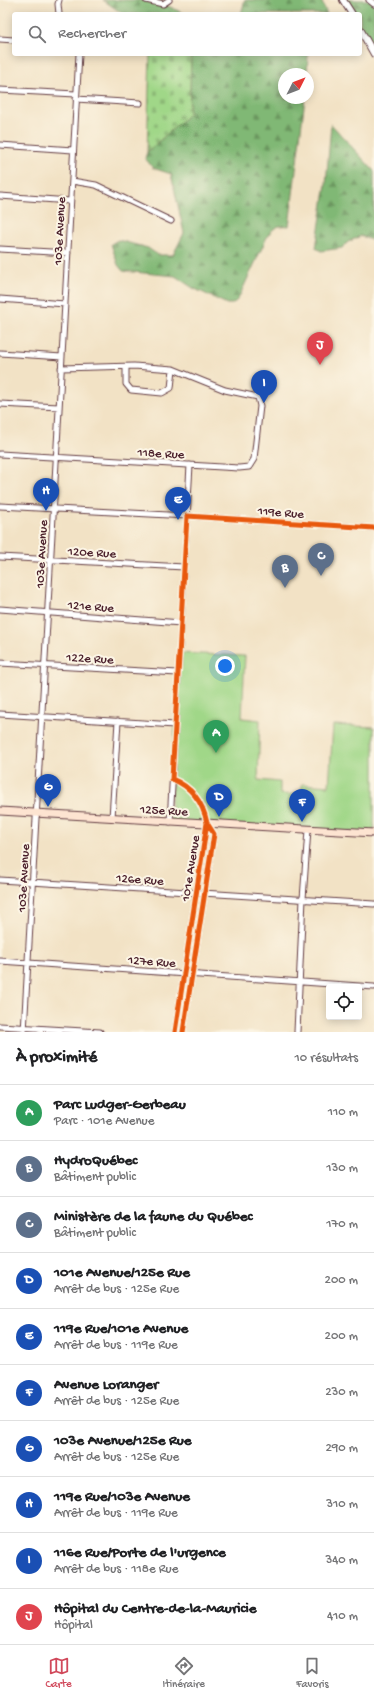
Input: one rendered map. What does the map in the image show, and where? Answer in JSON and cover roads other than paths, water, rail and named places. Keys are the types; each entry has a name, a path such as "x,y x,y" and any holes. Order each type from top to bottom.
{"main road":[{"name":"125e Rue","path":"0,811 374,834"}],"street":[{"path":"59,0 59,12"},
{"path":"146,0 163,4 169,0"},
{"path":"343,0 351,12"},
{"path":"369,0 374,4"},
{"path":"362,33 374,54"},
{"path":"0,39 12,40"},
{"name":"103e Avenue","path":"24,1030 79,56"},
{"path":"0,90 140,103"},
{"path":"0,145 73,150"},
{"path":"72,181 96,185 171,221"},
{"path":"0,196 70,201"},
{"path":"0,249 68,253"},
{"path":"0,299 65,304"},
{"path":"0,353 62,357"},
{"path":"61,368 126,366 173,370 171,388 162,393 131,390 126,384 126,366"},
{"name":"118e Rue","path":"0,454 249,467 254,459 260,406 258,397 225,390 173,370"},
{"path":"0,404 59,407"},
{"path":"170,822 190,465"},
{"name":"119e Rue","path":"0,506 374,528"},
{"name":"120e Rue","path":"0,557 184,567"},
{"name":"121e Rue","path":"0,610 181,623"},
{"name":"122e Rue","path":"0,663 178,673"},
{"path":"0,714 175,724"},
{"path":"112,818 118,721"},
{"name":"101e Avenue","path":"175,1032 207,823"},
{"name":"101e Avenue","path":"183,1032 206,893 214,834 207,823"},
{"path":"297,1032 303,899 308,830"},
{"name":"126e Rue","path":"0,880 374,904"},
{"name":"127e Rue","path":"0,961 374,986"},
{"path":"0,1026 24,1030 100,1032"}],"place":[{"name":"Hôpital du Centre-de-la-Mauricie","path":"320,365"},
{"name":"116e Rue/Porte de l'urgence","path":"264,403"},
{"name":"119e Rue/103e Avenue","path":"46,511"},
{"name":"119e Rue/101e Avenue","path":"178,520"},
{"name":"Ministère de la faune du Québec","path":"321,576"},
{"name":"HydroQuébec","path":"285,588"},
{"name":"Parc Ludger-Gerbeau","path":"216,753"},
{"name":"103e Avenue/125e Rue","path":"48,807"},
{"name":"101e Avenue/125e Rue","path":"219,817"},
{"name":"Avenue Loranger","path":"302,822"}]}
